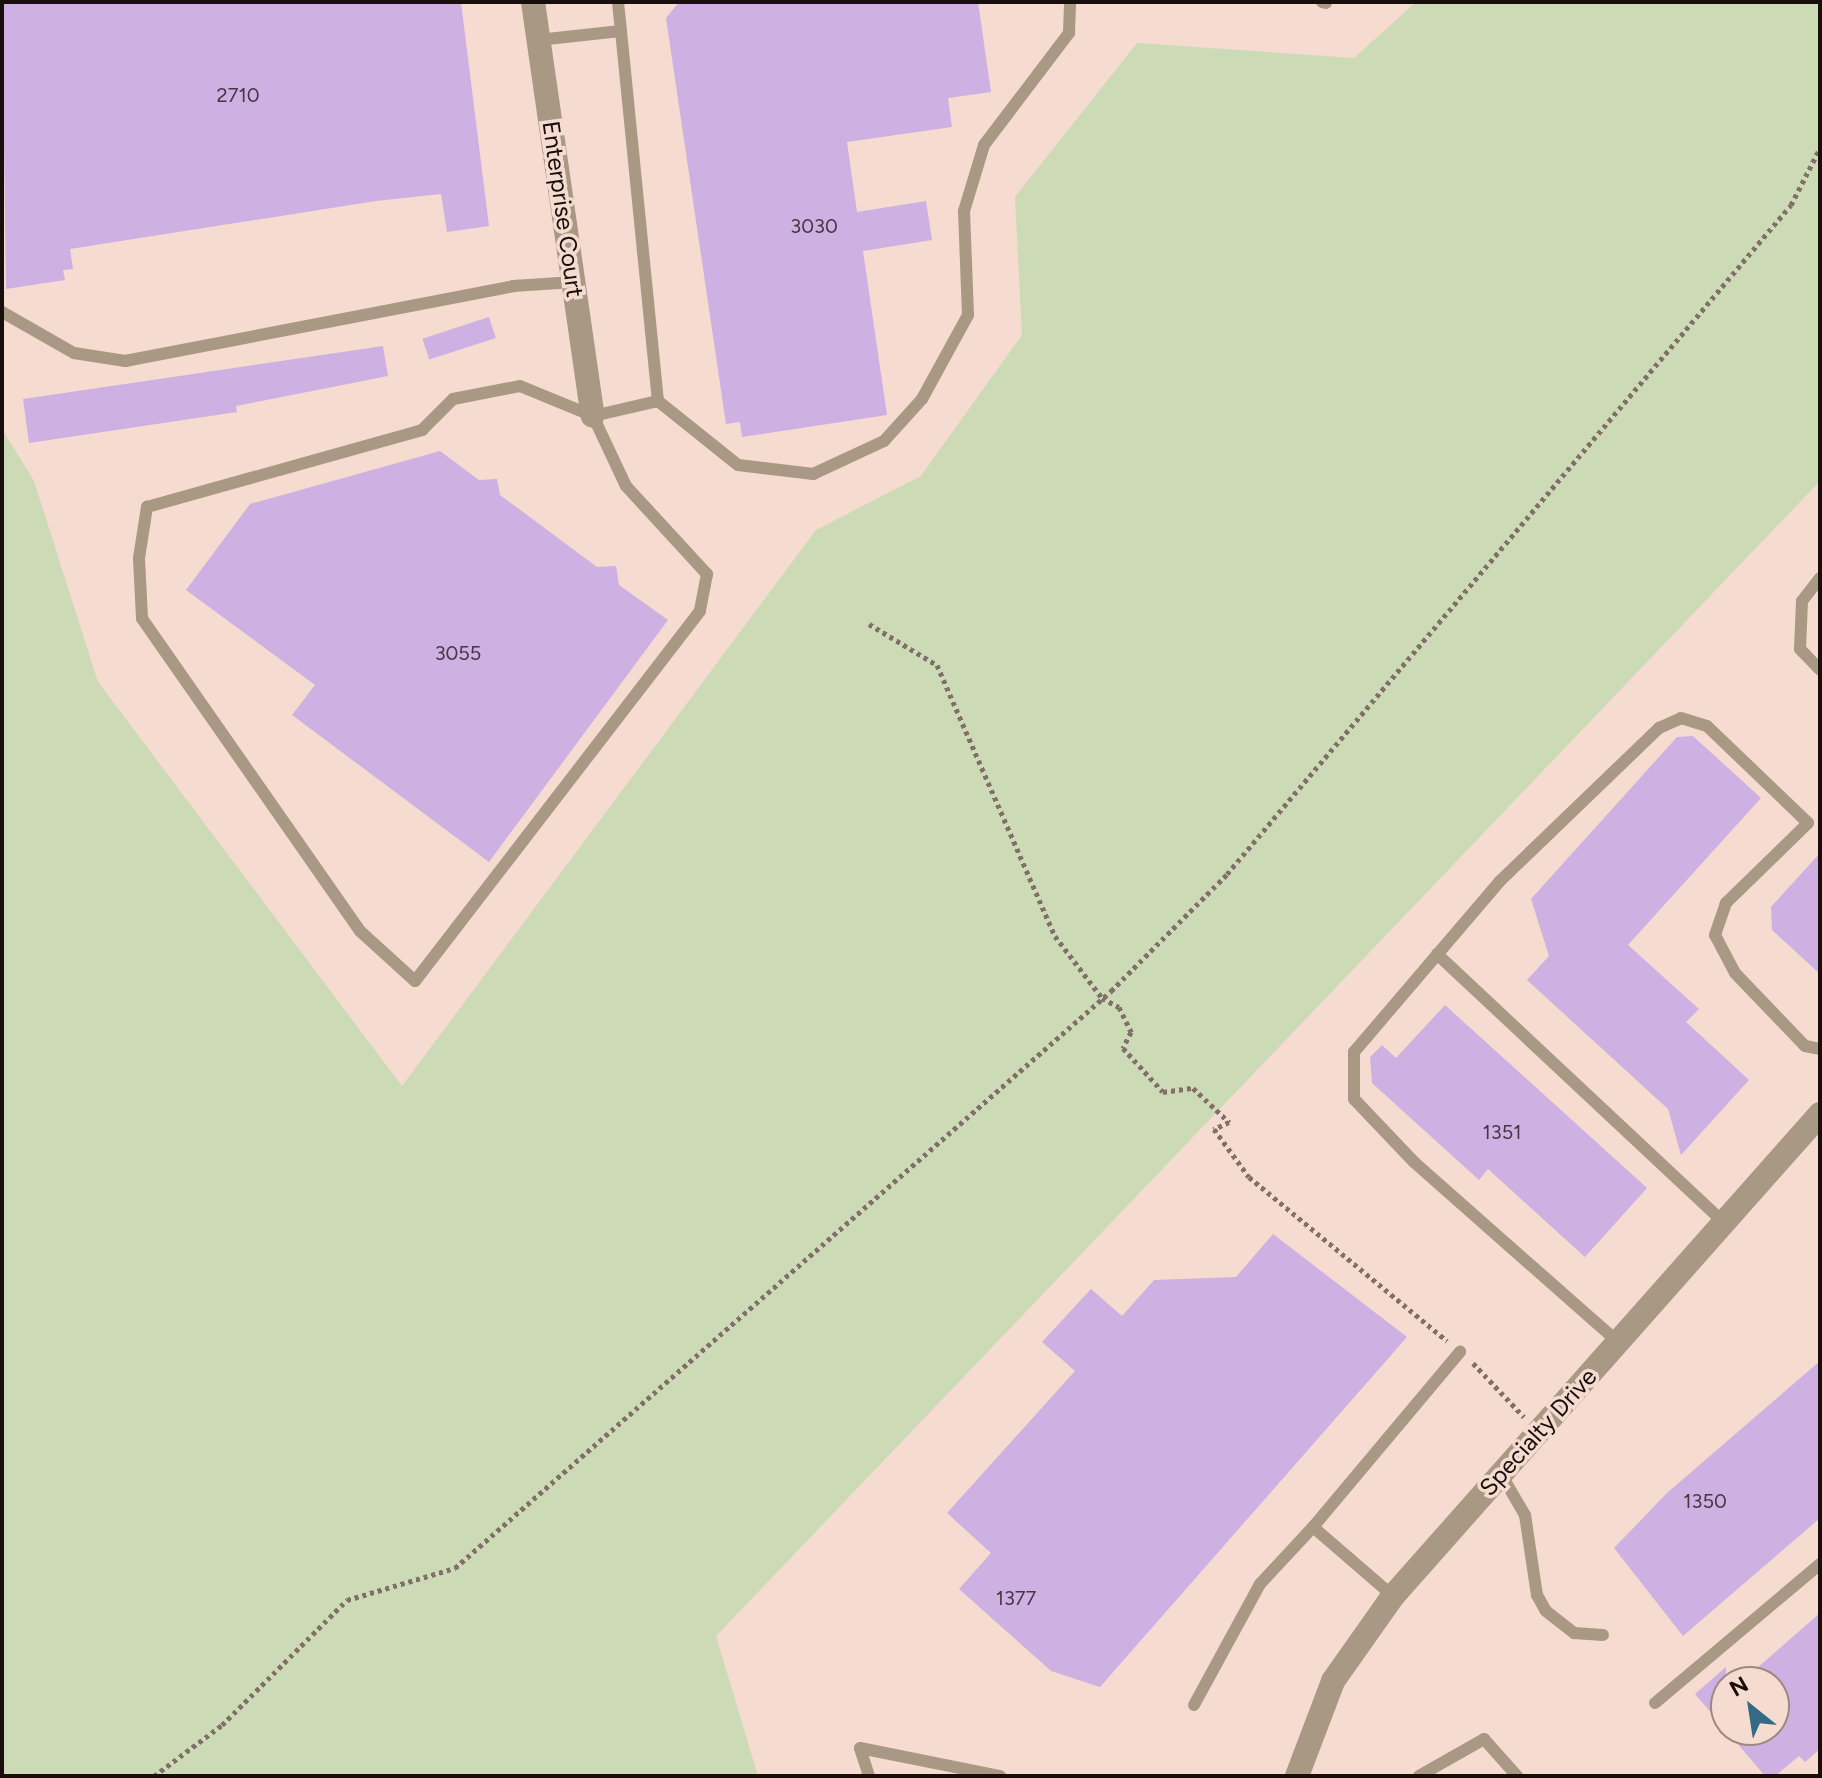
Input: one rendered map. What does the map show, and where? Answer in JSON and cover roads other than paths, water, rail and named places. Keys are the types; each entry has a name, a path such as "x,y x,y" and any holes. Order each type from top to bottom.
{"street":[{"name":"Enterprise Court","path":"533,2 593,416"},
{"name":"Specialty Drive","path":"1297,1776 1333,1681 1393,1596 1820,1114"}],"lane":[{"path":"618,2 658,401 738,465 813,474 884,441 922,399 968,315 964,211 984,145 1069,33 1070,2"},
{"path":"538,40 621,31"},
{"path":"2,312 74,353 125,361 513,286 574,282"},
{"path":"593,416 626,486 707,574 700,611 415,981 360,931 142,618 139,558 147,507 422,430 453,399 520,386 593,416 658,401"},
{"path":"1820,578 1802,601 1800,649 1820,670"},
{"path":"1618,1342 1414,1162 1354,1099 1354,1052 1500,881 1659,728 1681,718 1707,726 1808,823 1726,903 1715,935 1735,973 1805,1046 1820,1049"},
{"path":"1437,954 1724,1223"},
{"path":"1194,1705 1260,1584 1313,1527 1460,1352"},
{"path":"1501,1474 1525,1515 1537,1595 1546,1611 1574,1633 1603,1635"},
{"path":"1313,1527 1393,1596"},
{"path":"1655,1703 1820,1564"},
{"path":"1419,1776 1484,1739 1517,1776"},
{"path":"869,1776 860,1748 1000,1776"}]}
